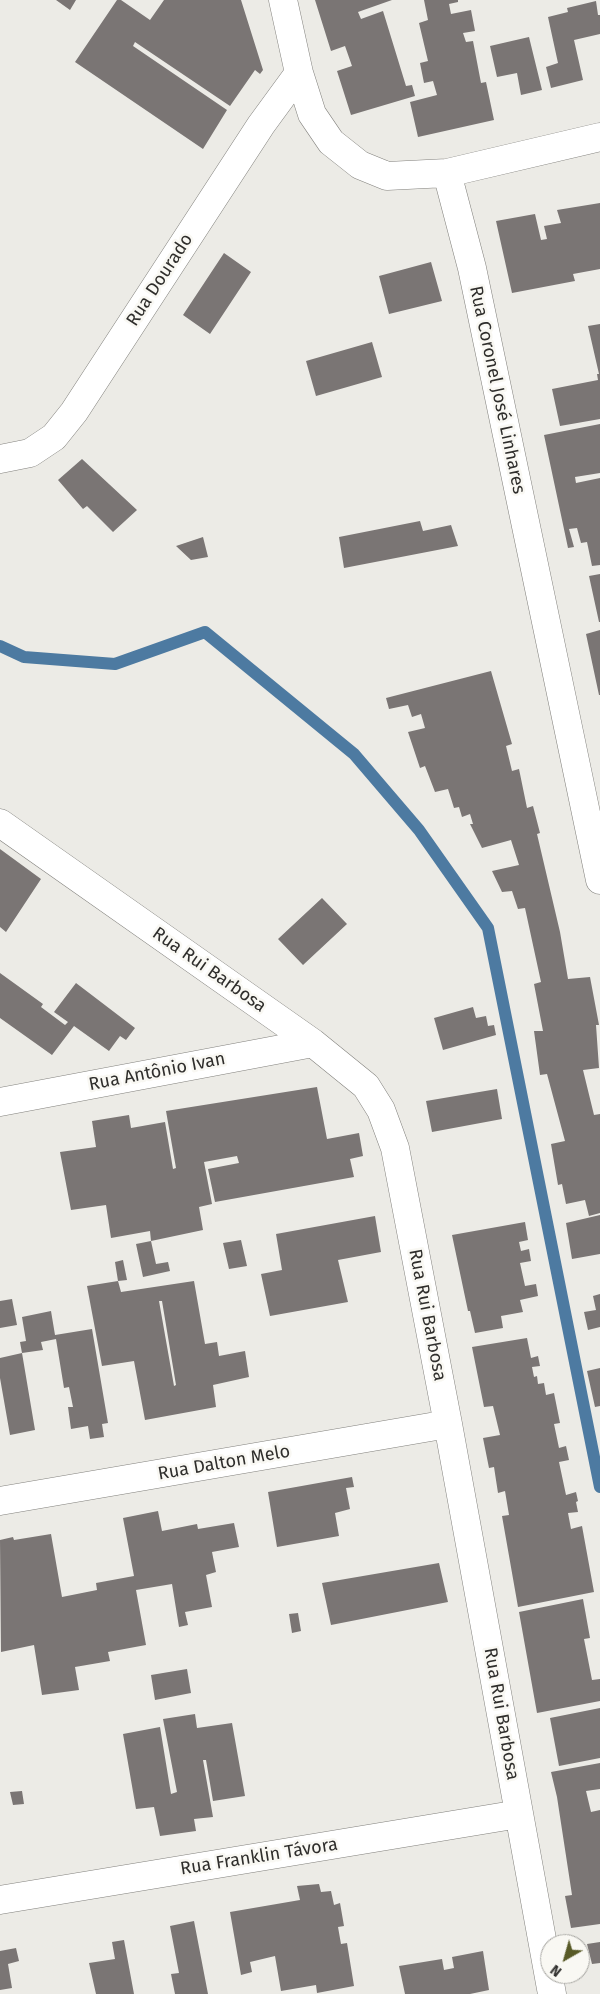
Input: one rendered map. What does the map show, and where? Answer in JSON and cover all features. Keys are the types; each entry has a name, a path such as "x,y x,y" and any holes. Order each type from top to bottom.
{"street":[{"path":"283,0 299,73 312,114 331,142 360,165 387,176 447,173 600,137"},
{"name":"Rua Dourado","path":"0,459 30,452 54,437 74,412 261,125 299,73"},
{"name":"Rua Coronel José Linhares","path":"447,173 472,268 600,880"},
{"name":"Rua Rui Barbosa","path":"0,823 313,1043 366,1086 381,1110 395,1148 448,1424 552,1994"},
{"name":"Rua Antônio Ivan","path":"0,1102 313,1043"},
{"name":"Rua Dalton Melo","path":"0,1501 448,1424"},
{"name":"Rua Franklin Távora","path":"0,1900 519,1814"}],"building":[{"path":"56,0 76,0 70,10"},
{"path":"117,0 121,0 150,20 164,0 241,0 263,70 260,74 255,70 230,106 135,42 133,46 227,110 203,149 75,62"},
{"path":"315,0 392,0 358,12 361,19 383,11 406,86 412,85 415,96 351,115 337,71 352,66 345,46 331,51"},
{"path":"424,0 458,0 458,2 449,4 451,14 471,10 475,31 463,33 466,42 473,41 481,83 486,82 494,120 418,137 410,102 437,95 433,81 424,83 420,63 428,61 419,23 428,20"},
{"path":"596,1 598,15 600,15 600,34 574,40 583,80 551,88 546,67 558,63 548,17 568,12 567,8"},
{"path":"529,37 542,90 521,95 517,73 497,77 490,46"},
{"path":"600,203 600,269 573,274 575,281 512,293 496,221 535,214 541,240 547,239 544,226 561,223 557,210"},
{"path":"224,253 251,272 210,334 183,315"},
{"path":"431,262 442,301 389,314 379,276"},
{"path":"600,324 600,419 560,426 552,389 598,380 597,374 599,374 588,326"},
{"path":"372,342 382,377 316,396 306,361"},
{"path":"600,424 600,473 575,477 576,483 600,478 600,565 592,566 587,542 581,543 577,528 569,529 574,547 568,548 544,435"},
{"path":"82,459 137,510 113,532 87,506 83,509 58,480"},
{"path":"420,521 423,531 451,525 458,546 344,568 339,537"},
{"path":"203,537 208,557 191,560 176,546"},
{"path":"600,574 600,622 599,622 589,576"},
{"path":"600,630 600,695 599,695 586,634"},
{"path":"491,671 512,744 506,746 512,771 519,769 527,808 533,806 540,833 537,834 560,932 568,979 590,977 599,1025 596,1025 599,1068 583,1070 594,1115 600,1114 600,1213 589,1216 585,1200 566,1204 562,1184 558,1185 551,1144 565,1141 547,1074 540,1075 534,1031 543,1031 534,984 541,982 525,908 518,909 512,891 502,892 492,871 519,865 511,840 482,848 470,824 473,824 470,814 462,817 459,807 454,808 448,789 435,792 425,766 420,768 408,732 425,728 421,714 412,717 408,705 389,709 386,698"},
{"path":"0,849 41,879 6,932 0,927"},
{"path":"322,898 347,924 303,965 278,939"},
{"path":"0,973 43,1004 41,1007 65,1025 68,1022 54,1012 76,983 135,1028 126,1040 120,1036 109,1051 74,1026 52,1055 0,1018"},
{"path":"473,1007 476,1018 486,1016 488,1026 494,1025 496,1035 443,1050 434,1018"},
{"path":"317,1087 327,1139 359,1133 363,1156 350,1159 354,1177 215,1202 208,1169 239,1163 237,1156 204,1162 212,1204 199,1207 203,1230 151,1241 150,1231 111,1238 106,1205 71,1210 60,1152 96,1147 92,1121 129,1115 131,1128 165,1122 173,1169 176,1168 166,1111"},
{"path":"497,1089 502,1119 432,1132 426,1101"},
{"path":"600,1215 600,1254 572,1259 566,1223"},
{"path":"375,1216 381,1252 338,1260 348,1302 270,1316 261,1274 282,1270 276,1234"},
{"path":"525,1222 528,1240 519,1242 521,1251 529,1249 531,1261 520,1263 525,1286 536,1284 538,1296 520,1300 523,1312 501,1316 503,1328 475,1333 470,1311 468,1311 452,1235"},
{"path":"241,1240 247,1266 229,1269 223,1243"},
{"path":"151,1241 156,1264 168,1262 170,1271 143,1277 136,1244"},
{"path":"123,1260 127,1280 118,1281 115,1262"},
{"path":"118,1281 121,1292 194,1281 205,1344 217,1342 219,1356 245,1351 249,1377 213,1385 216,1407 145,1420 134,1361 102,1366 87,1286","holes":["159,1301 162,1301 176,1385 174,1386"]},
{"path":"600,1294 600,1327 588,1330 584,1312 596,1310 593,1296"},
{"path":"12,1299 17,1325 0,1328 0,1301"},
{"path":"51,1311 55,1335 92,1329 108,1423 102,1424 104,1437 90,1439 88,1426 71,1429 68,1407 73,1407 69,1387 64,1388 56,1339 41,1342 43,1350 22,1353 20,1342 26,1341 22,1317"},
{"path":"527,1338 531,1358 538,1356 540,1366 532,1367 534,1377 537,1376 538,1384 544,1383 546,1395 554,1393 560,1423 554,1424 559,1448 566,1446 569,1460 559,1462 566,1495 576,1492 578,1501 576,1502 578,1512 568,1513 571,1529 582,1526 594,1592 518,1607 502,1516 509,1515 505,1491 498,1493 494,1467 489,1468 483,1438 500,1435 493,1406 484,1407 472,1347"},
{"path":"22,1353 35,1430 10,1435 0,1378 0,1358"},
{"path":"600,1368 600,1406 595,1407 587,1371"},
{"path":"352,1477 354,1487 346,1488 350,1509 335,1513 339,1536 277,1547 268,1492"},
{"path":"158,1511 162,1531 197,1524 198,1529 234,1523 239,1547 212,1552 216,1572 206,1575 212,1607 185,1612 188,1625 179,1627 172,1584 136,1590 146,1645 108,1652 110,1661 75,1667 79,1690 42,1695 34,1645 1,1652 0,1540 13,1537 14,1540 51,1534 62,1597 97,1590 96,1583 134,1576 123,1518"},
{"path":"439,1563 448,1602 331,1625 322,1583"},
{"path":"583,1599 590,1638 584,1639 592,1680 600,1679 600,1701 537,1713 519,1612"},
{"path":"298,1613 301,1631 292,1633 289,1614"},
{"path":"187,1669 191,1693 155,1700 151,1675"},
{"path":"600,1708 600,1758 559,1766 550,1718"},
{"path":"195,1714 197,1728 232,1723 245,1796 213,1801 206,1760 203,1760 213,1817 194,1819 196,1831 160,1836 154,1807 136,1809 123,1734 160,1727 171,1794 177,1792 163,1719"},
{"path":"600,1763 600,1789 586,1791 591,1812 600,1810 600,1924 571,1928 565,1896 572,1895 557,1797 551,1772"},
{"path":"22,1791 24,1804 13,1805 10,1792"},
{"path":"319,1884 321,1892 331,1891 334,1905 340,1903 344,1926 338,1927 341,1944 347,1943 354,1986 317,1993 316,1985 281,1991 275,1956 250,1962 252,1972 241,1975 230,1912 300,1900 297,1886"},
{"path":"194,1921 208,1994 175,1994 171,1974 179,1973 170,1926"},
{"path":"124,1940 134,1994 96,1994 89,1963 115,1959 112,1942"},
{"path":"600,1942 600,1963 592,1964 590,1944"},
{"path":"16,1948 19,1961 8,1964 12,1988 0,1990 0,1951"},
{"path":"483,1951 489,1990 470,1994 405,1994 399,1966 442,1959 444,1970 454,1968 452,1957"}],"waterway":[{"path":"0,646 24,657 115,664 205,632 354,754 419,830 488,928 600,1487"}]}
